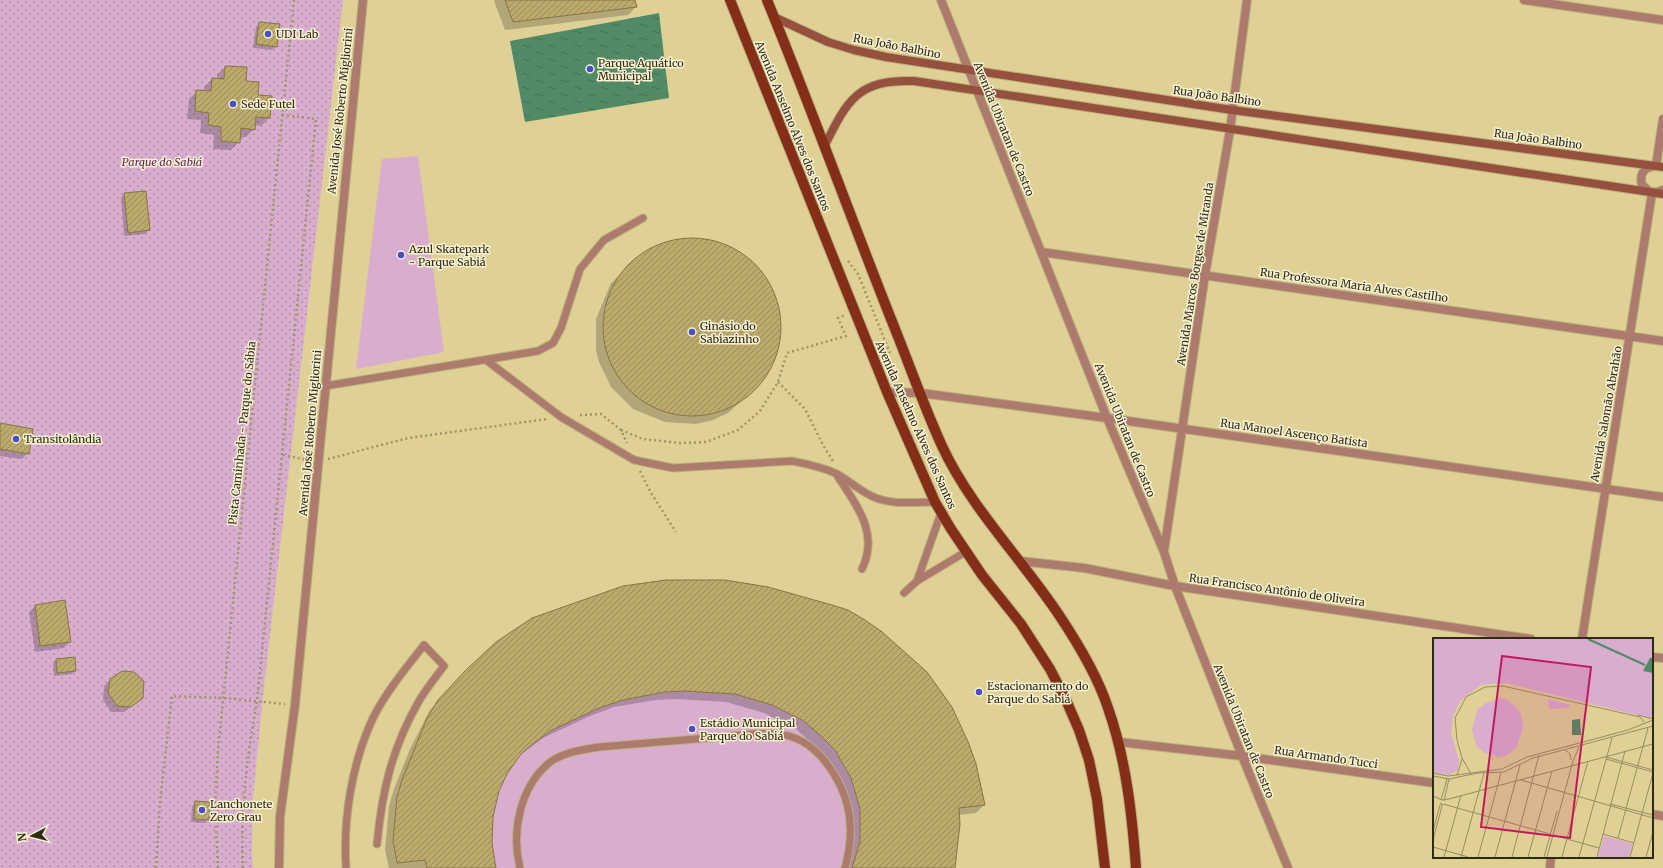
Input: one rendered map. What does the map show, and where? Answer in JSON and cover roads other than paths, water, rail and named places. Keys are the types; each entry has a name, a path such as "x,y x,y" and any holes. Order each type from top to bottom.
{"main road":[{"name":"Avenida Anselmo Alves dos Santos","path":"730,0 887,392 935,502 982,575 1021,624 1050,669 1079,730 1089,760 1097,799 1105,868"},
{"name":"Avenida Anselmo Alves dos Santos","path":"767,0 942,446 955,471 980,508 1059,615 1078,647 1108,706 1119,742 1128,795 1136,868"},
{"name":"Rua João Balbino","path":"774,17 828,42 854,50 886,57 1232,110 1661,167"},
{"path":"824,147 841,112 849,102 869,87 888,81 908,81 1663,194"}],"street":[{"name":"Avenida José Roberto Migliorini","path":"279,868 280,818 295,705 363,0"},
{"name":"Avenida Ubiratan de Castro","path":"940,0 1107,418 1164,552 1175,586 1288,868"},
{"name":"Avenida Marcos Borges de Miranda","path":"1164,552 1205,274 1230,130 1246,0"},
{"path":"1524,0 1663,20"},
{"path":"1663,119 1661,167 1648,168 1641,176 1643,187 1652,193 1663,190"},
{"name":"Avenida Salomão Abrahão","path":"1582,638 1652,193"},
{"name":"Rua Professora Maria Alves Castilho","path":"1041,252 1205,274 1663,341"},
{"name":"Rua Manoel Ascenço Batista","path":"887,392 921,393 1182,428 1663,497"},
{"name":"Rua Francisco Antônio de Oliveira","path":"1020,561 1084,568 1175,586 1524,638"},
{"path":"1653,656 1663,658"},
{"name":"Rua Armando Tucci","path":"1119,742 1242,756 1433,783"},
{"path":"1653,814 1663,816"},
{"path":"1550,868 1551,858"}],"lane":[{"path":"325,386 538,351 553,343 562,328 580,269 604,240 643,218"},
{"path":"486,360 561,417 634,460 673,468 792,461 811,465 836,474 864,493 877,498 892,502 935,502"},
{"path":"836,474 858,508 865,523 869,539 868,557 862,570"},
{"path":"917,581 941,513"},
{"path":"904,593 917,581 967,551"},
{"path":"346,868 345,849 349,802 359,754 374,717 395,683 424,645 444,666 420,699 398,743 387,777 382,799 377,844"},
{"path":"520,868 516,832 520,812 533,783 550,763 560,757 575,751 599,747 739,735 775,734 802,741 824,760 836,778 846,799 851,821 850,846 845,868"}],"water":[{"name":"Parque Aquático Municipal","path":"659,13 669,98 525,122 510,41"}],"place":[{"name":"UDI Lab","path":"268,34"},
{"name":"Parque Aquático Municipal","path":"590,69"},
{"name":"Sede Futel","path":"233,104"},
{"name":"Azul Skatepark - Parque Sabiá","path":"401,255"},
{"name":"Ginásio do Sabiazinho","path":"692,332"},
{"name":"Transitolândia","path":"16,439"},
{"name":"Estacionamento do Parque do Sabiá","path":"979,692"},
{"name":"Estádio Municipal Parque do Sabiá","path":"692,729"},
{"name":"Lanchonete Zero Grau","path":"202,810"}],"park label":[{"name":"Parque do Sabiá","path":"162,162"}]}
